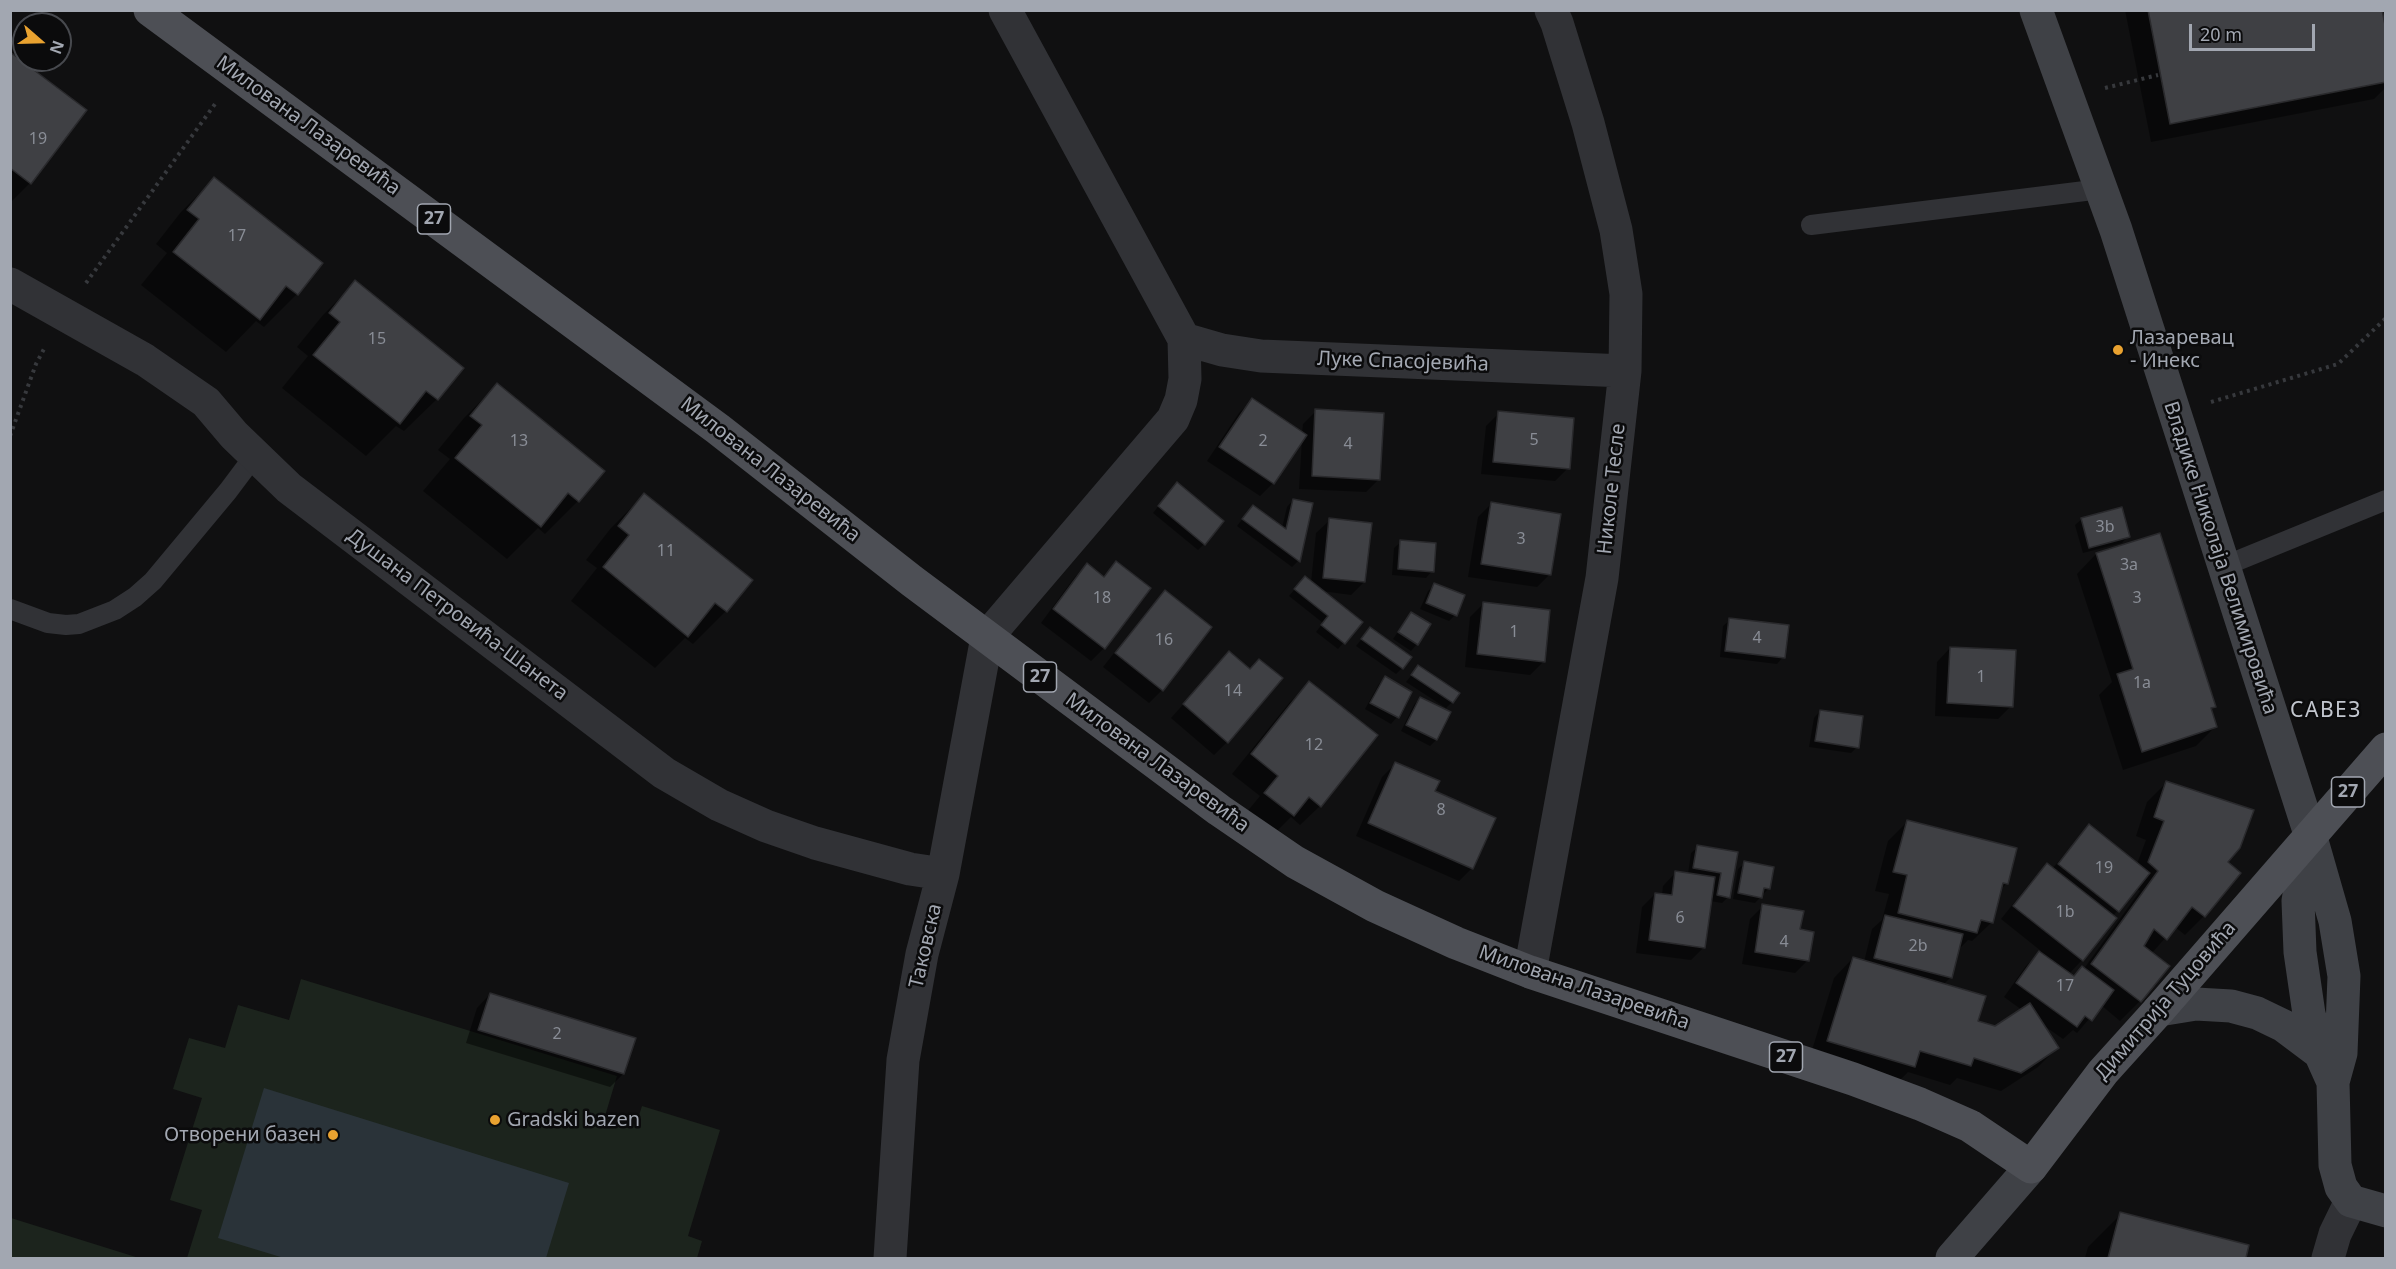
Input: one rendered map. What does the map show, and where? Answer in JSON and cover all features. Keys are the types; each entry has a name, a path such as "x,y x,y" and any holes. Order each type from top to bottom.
{"main road":[{"name":"Милована Лазаревића","path":"150,10 718,429 987,637 1219,810 1295,862 1375,906 1456,943 1530,972 1853,1079 1920,1104 1970,1126 2031,1167"},
{"name":"Димитрија Туцовића","path":"2031,1167 2103,1072 2385,749"}],"street":[{"path":"987,637 1173,419 1181,400 1185,379 1184,339 1005,10"},
{"name":"Николе Тесле","path":"1530,972 1602,578 1625,371 1626,294 1616,230 1588,123 1551,10"},
{"name":"Владике Николаја Велимировића","path":"2036,10 2116,230 2222,567 2310,834 2335,921 2344,976 2341,1053 2333,1082"},
{"name":"Душана Петровића-Шанета","path":"10,284 145,360 206,402 289,489 664,773 720,805 766,826 815,843 910,869 943,874"},
{"name":"Луке Спасојевића","path":"1184,339 1222,350 1261,356 1625,371"},
{"name":"Таковска","path":"890,1258 903,1060 922,954 943,874 987,637"},
{"path":"2310,834 2302,867 2298,900 2300,952 2309,1014 2320,1053 2333,1082 2335,1165 2341,1187 2351,1201 2385,1211"},
{"path":"2159,1010 2196,1004 2231,1006 2257,1012 2284,1026 2320,1053"},
{"name":"Димитрија Туцовића","path":"1952,1258 2031,1167"},
{"path":"2328,1258 2335,1234 2351,1201"}],"lane":[{"path":"1811,225 2101,189"},
{"path":"10,609 48,623 66,625 79,624 115,610 153,581 255,455"},
{"path":"2222,567 2385,500"}],"path":[{"path":"10,436 36,364 63,314 237,73"},
{"path":"2103,89 2158,75"},
{"path":"2210,402 2338,364 2385,318"}],"shaded area":[{"name":"Gradski bazen","path":"301,979 617,1076 605,1116 636,1125 642,1106 720,1130 688,1236 702,1241 697,1258 187,1258 202,1210 170,1200 202,1098 173,1089 189,1038 225,1048 238,1005 289,1020"},
{"name":"Отворени базен","path":"264,1088 569,1183 546,1258 284,1258 218,1238"},
{"path":"11,1218 139,1258 11,1258"}],"building":[{"path":"2148,10 2382,10 2386,30 2386,82 2170,124"},
{"path":"10,52 12,54 12,72 37,72 87,110 31,184 10,168"},
{"path":"214,177 323,263 298,295 286,286 260,320 173,252 199,219 187,210"},
{"path":"355,280 464,368 438,400 426,391 400,424 313,355 340,322 329,313"},
{"path":"497,383 605,471 579,502 568,493 541,527 455,458 482,425 470,416"},
{"path":"1252,398 1307,435 1274,484 1219,447"},
{"path":"1315,409 1384,413 1380,480 1312,476"},
{"path":"1498,411 1574,418 1570,469 1493,462"},
{"path":"1177,482 1224,521 1205,545 1158,506"},
{"path":"644,493 753,580 727,612 715,603 688,637 603,567 629,535 618,526"},
{"path":"1293,499 1313,503 1300,562 1242,519 1253,505 1286,529"},
{"path":"1491,502 1561,514 1551,575 1481,564"},
{"path":"2122,507 2130,537 2089,548 2081,518"},
{"path":"1329,518 1372,523 1365,582 1323,578"},
{"path":"2160,533 2216,707 2211,708 2217,727 2142,752 2117,674 2133,669 2096,553"},
{"path":"1400,540 1436,543 1434,572 1398,569"},
{"path":"1116,561 1151,588 1105,649 1053,609 1087,563 1104,577"},
{"path":"1305,576 1363,622 1345,644 1321,625 1328,616 1294,589"},
{"path":"1434,583 1465,595 1457,616 1426,603"},
{"path":"1165,590 1212,627 1163,691 1115,653"},
{"path":"1483,602 1550,610 1545,662 1477,654"},
{"path":"1411,612 1431,624 1418,645 1398,632"},
{"path":"1729,618 1789,625 1785,658 1725,651"},
{"path":"1370,627 1412,657 1403,669 1361,639"},
{"path":"1950,647 2016,650 2013,707 1947,703"},
{"path":"1229,651 1250,669 1259,659 1283,678 1228,743 1183,704"},
{"path":"1418,665 1460,693 1453,703 1411,675"},
{"path":"1385,676 1412,692 1399,718 1370,703"},
{"path":"1309,681 1378,735 1321,807 1309,797 1294,816 1264,793 1278,776 1251,754"},
{"path":"1420,697 1451,712 1437,740 1406,725"},
{"path":"1820,710 1863,716 1859,748 1815,741"},
{"path":"1395,762 1440,781 1435,791 1496,818 1473,869 1368,823"},
{"path":"2166,781 2254,810 2240,848 2228,862 2241,873 2205,917 2192,907 2167,940 2154,929 2144,946 2170,966 2141,1002 2091,964 2158,871 2148,862 2164,821 2154,817"},
{"path":"1907,820 2017,848 2008,884 2003,883 1993,923 1981,920 1977,933 1898,913 1907,875 1893,872"},
{"path":"2089,824 2150,873 2119,912 2058,864"},
{"path":"1697,845 1738,852 1730,898 1717,895 1721,873 1693,868"},
{"path":"1744,861 1774,867 1770,889 1764,888 1762,898 1738,893"},
{"path":"2047,863 2117,918 2083,961 2013,906"},
{"path":"1675,871 1715,877 1705,948 1649,940 1655,893 1672,895"},
{"path":"1762,904 1804,911 1800,929 1814,932 1809,961 1755,952"},
{"path":"1885,915 1963,934 1952,978 1874,958"},
{"path":"2039,951 2074,976 2082,966 2114,990 2092,1021 2085,1016 2077,1027 2016,983"},
{"path":"1853,957 1986,996 1978,1021 1995,1026 2030,1003 2059,1048 2021,1073 1974,1058 1971,1066 1920,1051 1915,1067 1827,1041"},
{"name":"Gradski bazen","path":"490,993 636,1038 624,1074 478,1030"},
{"path":"2120,1212 2249,1245 2246,1258 2108,1258"}],"place":[{"name":"Лазаревац - Инекс","path":"2118,350"},
{"name":"Gradski bazen","path":"495,1120"},
{"name":"Отворени базен","path":"333,1135"}],"district":[{"name":"САВЕЗ","path":"2326,711"}]}
